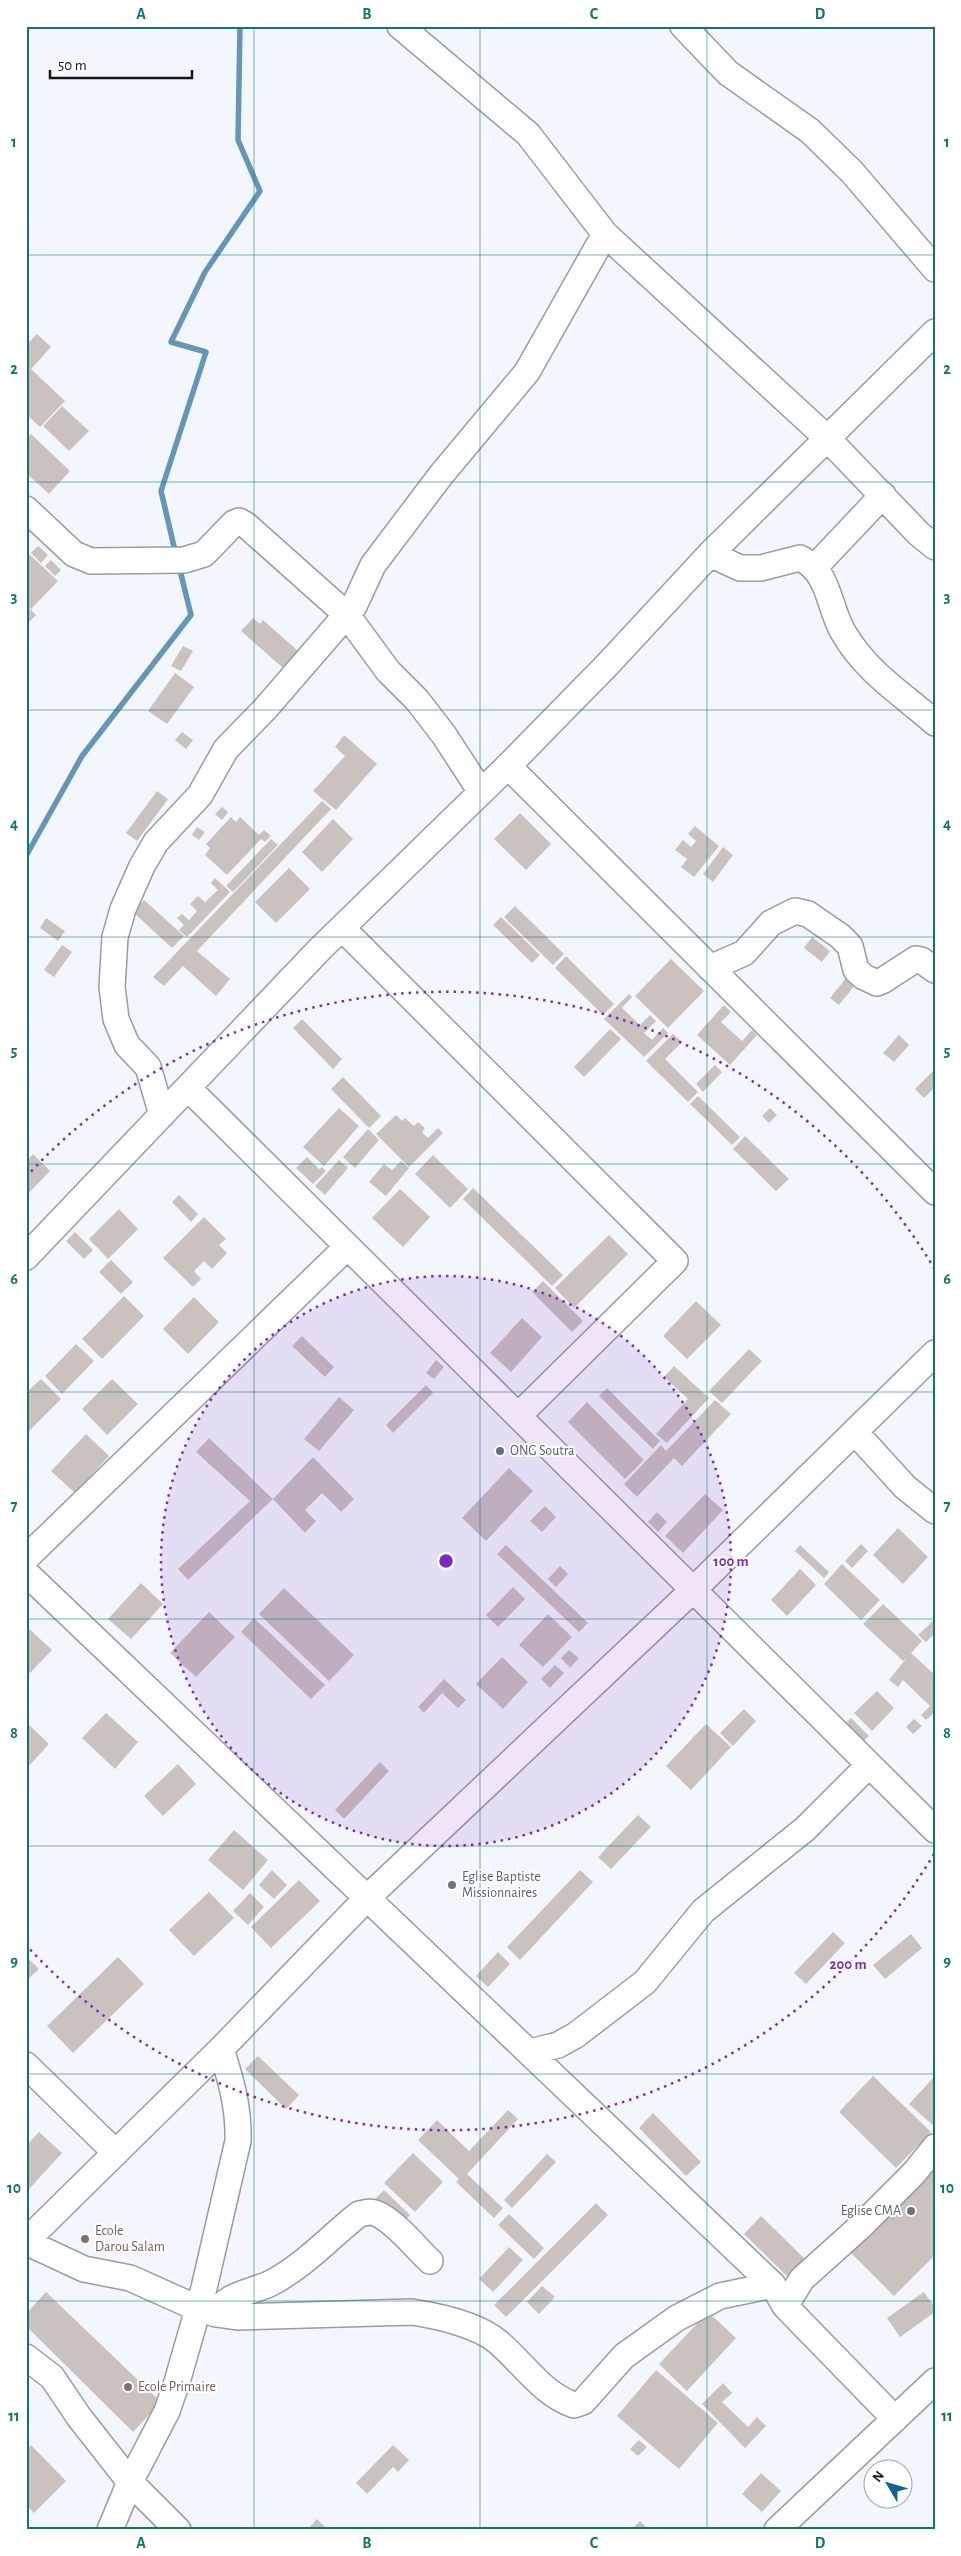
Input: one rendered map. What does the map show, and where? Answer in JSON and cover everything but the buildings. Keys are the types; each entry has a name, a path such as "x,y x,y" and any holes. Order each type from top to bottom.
{"street":[{"path":"400,26 528,134 605,234 827,438 920,534 935,547"},
{"path":"683,26 728,73 810,131 846,166 935,269"},
{"path":"162,1115 148,1067 127,1045 116,1018 112,988 115,937 123,909 156,842 200,795 226,749 264,709 354,606 373,566 441,476 526,372 605,234"},
{"path":"26,1257 342,928 508,766 608,664 710,554 935,332"},
{"path":"815,567 883,495"},
{"path":"26,508 74,554 91,561 184,560 204,554 234,523 239,521 246,525 347,615 388,671 417,700 433,721 481,792"},
{"path":"710,554 740,568 761,568 800,558 815,567 824,583 843,632 862,660 884,683 935,723"},
{"path":"508,766 935,1192"},
{"path":"710,968 744,953 772,923 795,911 808,914 840,936 850,946 856,970 877,984 916,959 921,960 935,970"},
{"path":"342,928 675,1261 518,1416"},
{"path":"188,1088 935,1830"},
{"path":"26,1558 348,1246"},
{"path":"935,1353 693,1590 367,1898 221,2049 26,2241 84,2269 130,2278 206,2311 237,2317 412,2312 432,2315 482,2333 497,2341 555,2397 574,2405 582,2402 624,2356 677,2318 720,2296 779,2295 802,2279 862,2225 914,2173 935,2147"},
{"path":"855,1432 905,1487 931,1500"},
{"path":"26,1573 534,2057 779,2295 895,2419"},
{"path":"534,2057 538,2050 558,2045 576,2035 645,1982 703,1911 805,1830 869,1765"},
{"path":"110,2530 130,2482 167,2411 206,2311 204,2288 238,2141 239,2116 234,2088 221,2049"},
{"path":"26,2065 116,2153"},
{"path":"206,2311 227,2300 257,2290 287,2274 359,2214 376,2213 392,2225 430,2261"},
{"path":"26,2357 42,2368 61,2387 79,2417 130,2482 178,2530"},
{"path":"777,2530 935,2382"}],"waterway":[{"path":"176,555 161,491 206,352 171,342 205,272 260,191 238,140 240,26"},
{"path":"26,856 82,756 191,615 179,566"}],"place":[{"name":"ONG Soutra","path":"500,1451"},
{"name":"Eglise Baptiste Missionnaires","path":"452,1885"},
{"name":"Eglise CMA","path":"911,2211"},
{"name":"Ecole Darou Salam","path":"85,2239"},
{"name":"Ecole Primaire","path":"128,2387"}]}
